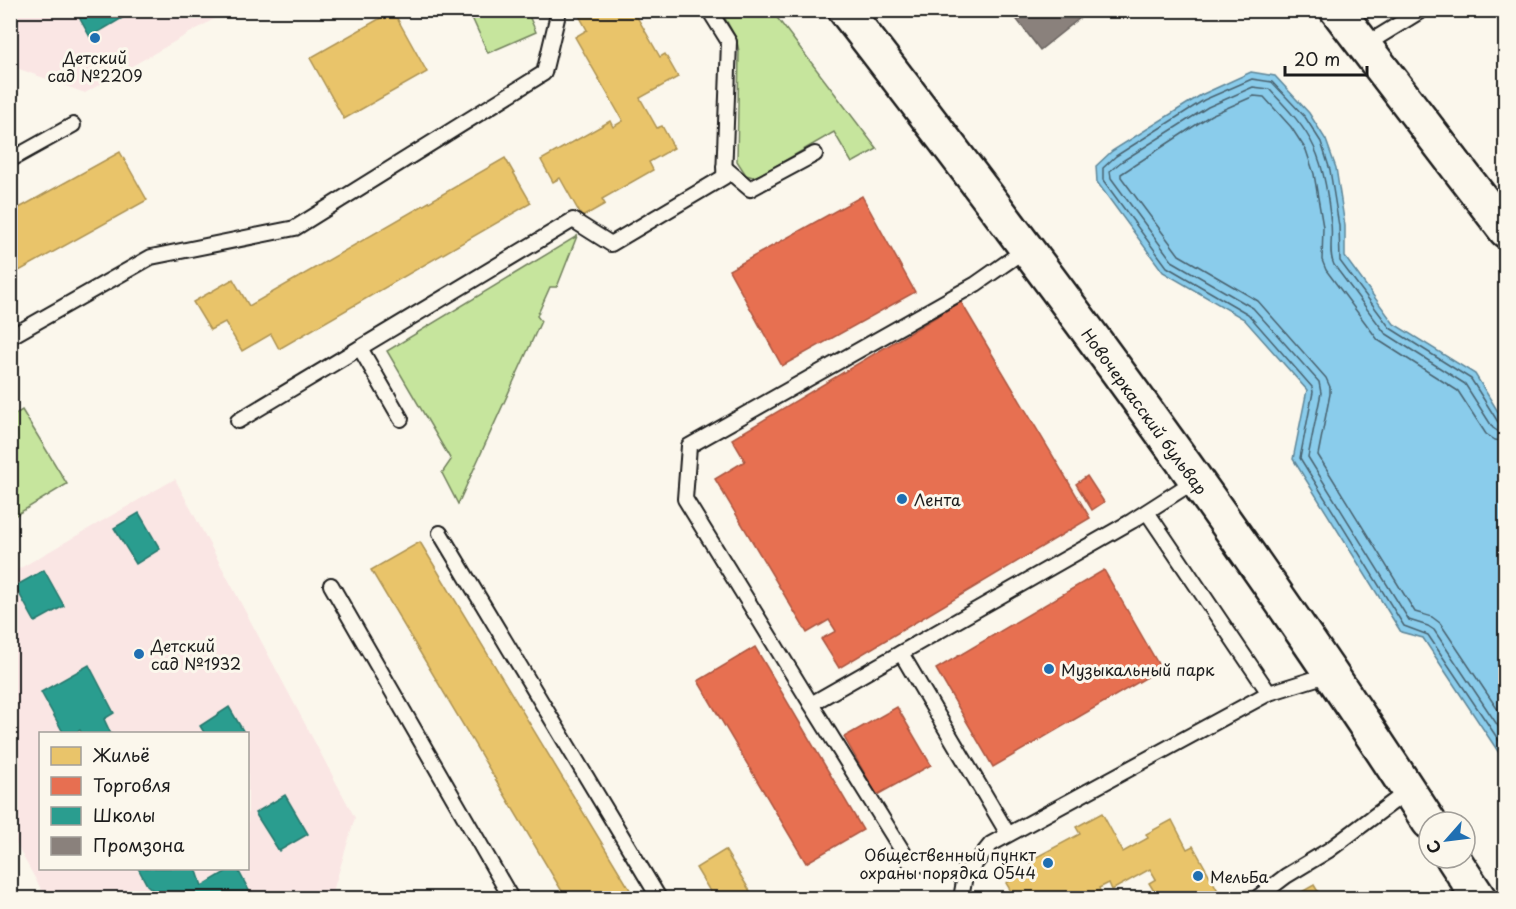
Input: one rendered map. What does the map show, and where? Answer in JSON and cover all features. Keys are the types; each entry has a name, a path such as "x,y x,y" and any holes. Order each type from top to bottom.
{"street":[{"name":"Новочеркасский бульвар","path":"845,10 1005,218 1196,480 1422,810"},
{"path":"1337,10 1506,231"},
{"path":"1461,870 1479,898"}],"lane":[{"path":"10,337 151,256 295,228 544,73 559,10"},
{"path":"237,421 573,220 611,244 724,177 729,42 709,10"},
{"path":"1365,45 1422,10"},
{"path":"10,160 73,124"},
{"path":"724,167 750,189 815,154"},
{"path":"965,876 908,860 685,499 689,446 976,284 1026,249"},
{"path":"360,348 400,419"},
{"path":"811,704 1147,512 1196,480"},
{"path":"1147,512 1269,693"},
{"path":"440,533 659,898"},
{"path":"331,585 511,898"},
{"path":"901,652 1008,834"},
{"path":"961,898 965,876 991,844 1269,693 1330,674"},
{"path":"1257,898 1286,876 1329,850 1409,790"}],"shaded area":[{"name":"Детский сад №2209","path":"10,11 228,11 85,93 11,66"},
{"name":"Детский сад №1932","path":"175,479 355,818 331,898 46,898 11,835 10,574"}],"green space":[{"path":"469,11 527,11 536,32 488,53"},
{"path":"721,11 772,11 877,149 852,163 834,132 762,174 753,177 746,175 737,161 739,51 736,38"},
{"path":"577,236 557,287 550,287 537,316 541,321 458,504 442,473 451,460 387,351"},
{"path":"22,410 67,484 11,518 11,417"}],"water":[{"path":"1251,72 1275,76 1309,113 1326,140 1336,168 1345,226 1345,257 1394,324 1475,374 1505,423 1505,762 1423,638 1401,632 1293,459 1307,390 1244,319 1163,272 1097,182 1096,166 1112,151 1201,95"}],"building: Жильё":[{"path":"576,10 633,10 660,57 665,54 678,77 640,98 657,128 662,126 674,148 649,162 653,170 602,199 605,204 582,217 560,178 553,182 541,160 610,121 613,127 623,121 575,37 587,30"},
{"path":"393,11 427,72 344,119 310,58"},
{"path":"120,152 147,200 10,276 10,213"},
{"path":"505,158 531,203 279,349 271,334 242,351 225,322 210,330 193,302 233,279 249,306"},
{"path":"420,542 635,898 566,898 371,570"},
{"path":"1102,813 1123,852 1148,838 1146,834 1172,820 1187,849 1193,846 1222,898 1158,898 1149,883 1156,879 1150,869 1112,890 1109,883 1099,888 1100,898 1015,898 1006,883 1033,868 1029,861 1080,834 1076,827"},
{"path":"725,850 753,896 714,898 696,868"},
{"path":"1314,885 1322,898 1291,898"}],"building: Торговля":[{"path":"862,196 915,292 782,366 729,270"},
{"name":"Лента","path":"961,302 1090,518 839,668 821,639 836,631 829,620 807,633 715,479 745,461 732,439"},
{"path":"1087,476 1104,502 1092,510 1076,484"},
{"name":"Музыкальный парк","path":"1104,570 1161,669 993,767 936,669"},
{"path":"755,647 863,830 806,863 698,681"},
{"path":"897,707 931,765 877,795 844,737"}],"building: Школы":[{"path":"75,10 136,10 90,37"},
{"path":"139,513 160,549 136,564 114,528"},
{"path":"44,570 64,606 35,622 15,586"},
{"path":"89,665 114,713 104,719 110,732 81,732 80,730 63,732 41,692"},
{"path":"229,707 244,732 204,732 200,726"},
{"path":"285,795 308,834 279,851 255,813"},
{"path":"139,870 197,870 202,886 229,870 238,870 253,898 162,898 147,885"}],"building: Промзона":[{"path":"1023,10 1090,10 1040,50 1015,17"}],"place":[{"name":"Детский сад №2209","path":"95,38"},
{"name":"Лента","path":"902,499"},
{"name":"Детский сад №1932","path":"139,654"},
{"name":"Музыкальный парк","path":"1049,669"},
{"name":"Общественный пункт охраны порядка 0544","path":"1048,863"},
{"name":"МельБа","path":"1198,876"}]}
